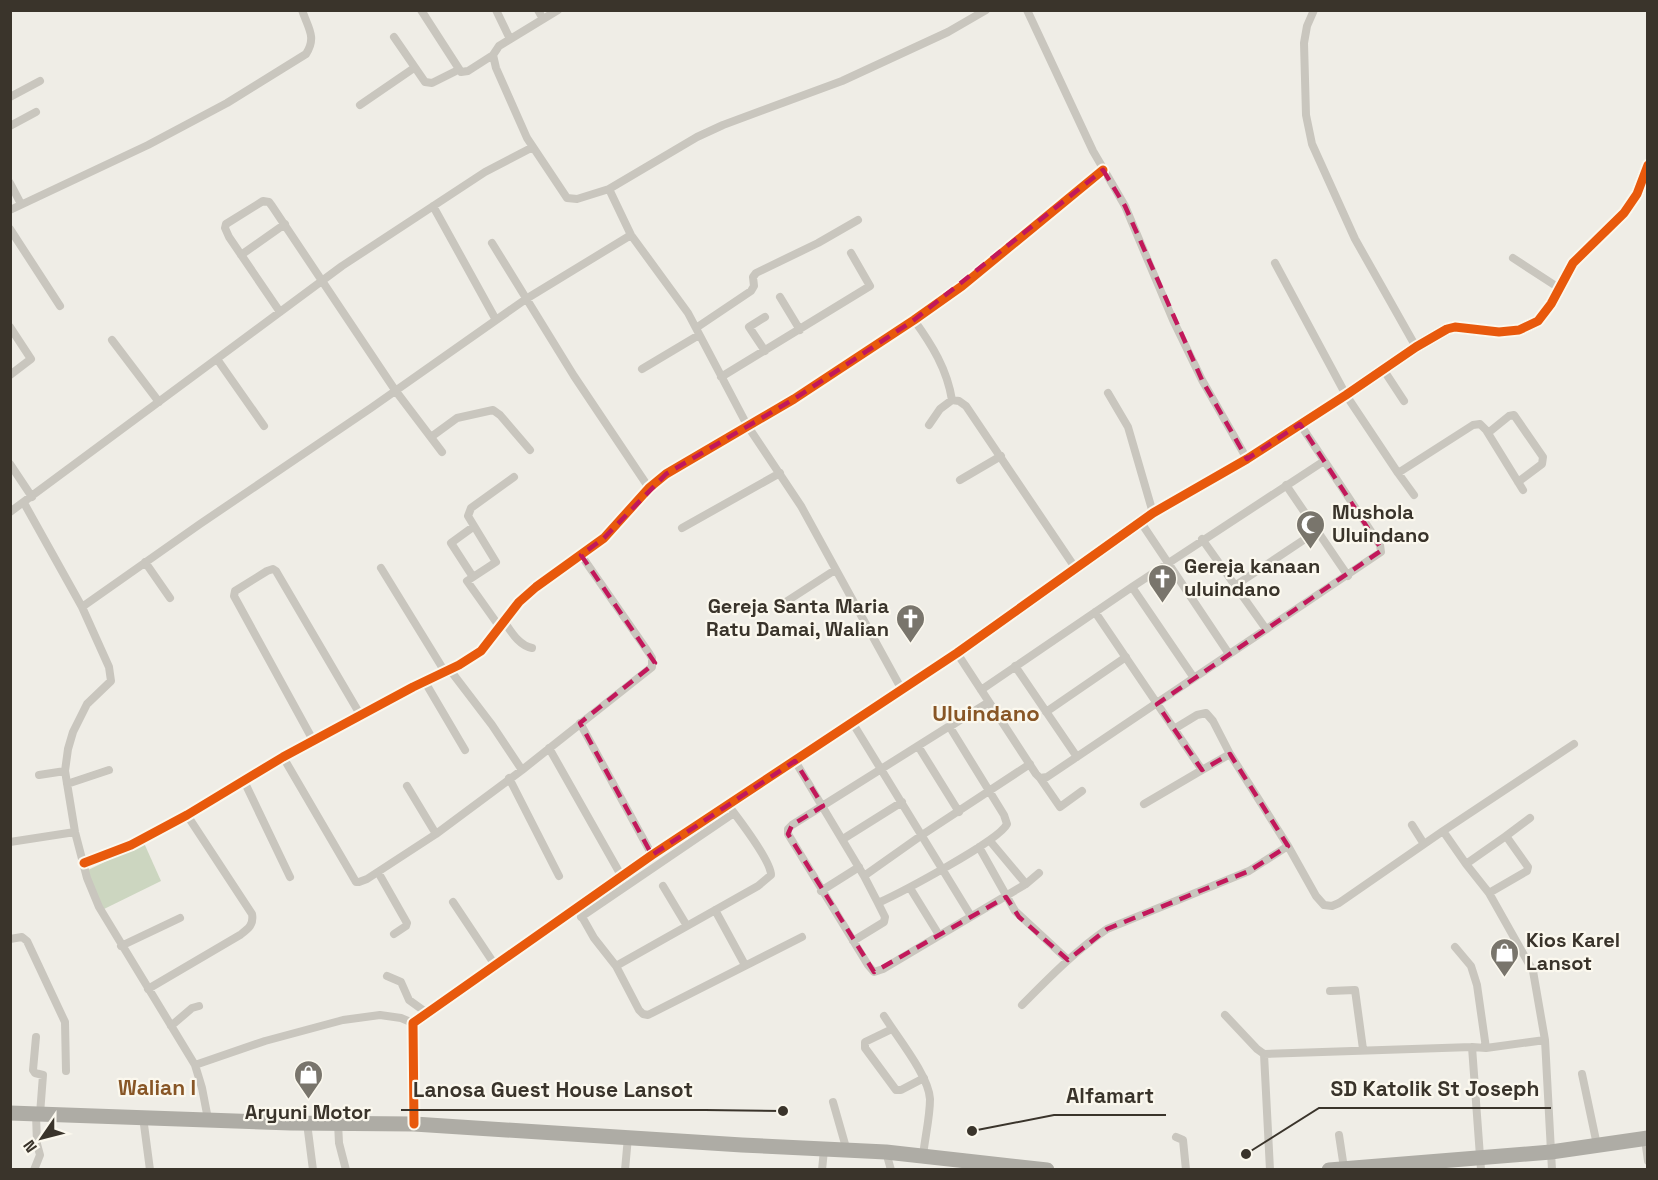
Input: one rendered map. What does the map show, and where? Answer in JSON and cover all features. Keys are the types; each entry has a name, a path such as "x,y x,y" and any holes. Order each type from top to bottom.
{"highway":[{"path":"10,1113 307,1123 414,1124 886,1152 1047,1170"},
{"path":"1338,1169 1480,1164 1646,1139"}],"street":[{"path":"10,210 148,145 227,103 306,54 312,45 312,37 302,10"},
{"path":"421,10 458,70 464,72 493,54 499,46 558,10"},
{"path":"496,10 510,39"},
{"path":"538,10 543,19"},
{"path":"493,54 496,68 532,147 545,162 567,198 577,199 609,189 697,137 723,125 842,81 948,32 986,10"},
{"path":"1027,10 1103,170 1125,206 1173,320 1202,380 1247,459"},
{"path":"1314,10 1307,26 1304,44 1306,115 1312,144 1355,239 1416,347"},
{"path":"394,37 414,68 428,83 458,70"},
{"path":"360,105 414,68"},
{"path":"10,97 40,81"},
{"path":"10,126 36,112"},
{"path":"10,512 323,280 485,172 532,147"},
{"path":"413,1023 495,965 579,913 731,809 852,722 957,653 1140,521 1247,459 1416,347 1447,329 1455,327 1499,332 1519,330 1531,325 1542,316 1573,263 1624,213 1637,194 1647,165"},
{"path":"84,863 131,845 187,815 283,757 448,671 481,651 501,623 536,586 604,538 649,488 666,474 795,399 915,320 962,286 1103,170"},
{"path":"10,183 21,204"},
{"path":"609,189 631,235 671,288 698,332 747,425 801,506 902,690"},
{"path":"280,312 226,232 226,224 263,201 269,202 285,224 395,390 442,452"},
{"path":"433,206 496,320"},
{"path":"642,369 698,332 751,291 754,286 753,277 756,273 818,243 858,220"},
{"path":"241,255 285,224"},
{"path":"10,229 60,306"},
{"path":"82,607 526,299 631,235"},
{"path":"492,243 574,376 649,488"},
{"path":"721,377 870,286 851,253"},
{"path":"1514,258 1558,288"},
{"path":"1275,263 1346,395 1414,495"},
{"path":"780,297 800,330"},
{"path":"765,317 749,327 765,351"},
{"path":"915,320 934,348 946,375 952,400"},
{"path":"10,327 31,359 10,375"},
{"path":"112,340 159,402"},
{"path":"217,359 264,426"},
{"path":"1383,369 1404,400"},
{"path":"1108,393 1128,427 1153,513"},
{"path":"928,425 940,409 952,400 959,401 966,406 1076,569"},
{"path":"431,437 457,418 493,410 530,450"},
{"path":"1488,433 1509,416 1514,415 1543,457 1542,464 1518,482"},
{"path":"1040,778 1047,777 1379,554 1382,548 1300,424"},
{"path":"1398,472 1473,425 1480,424 1523,490"},
{"path":"960,480 1001,456"},
{"path":"981,690 1202,539 1324,461"},
{"path":"10,464 32,497"},
{"path":"682,528 780,474"},
{"path":"514,477 471,508 468,516 473,527 496,562 467,581 501,623 519,641 532,648"},
{"path":"1287,485 1348,576"},
{"path":"24,503 82,607 109,667 111,681 92,698 82,712 70,741 65,771 75,832 95,900 195,1065 208,1119"},
{"path":"1140,521 1229,654"},
{"path":"473,527 451,543 473,577"},
{"path":"1236,585 1317,531"},
{"path":"1202,539 1266,629"},
{"path":"283,757 318,814 353,879 362,882 436,834 648,672 653,663 649,653 580,555"},
{"path":"145,562 170,598"},
{"path":"314,742 234,596 235,591 267,571 273,568 276,571 361,716"},
{"path":"381,568 448,671 492,725 522,770"},
{"path":"781,605 835,570"},
{"path":"1132,587 1194,678"},
{"path":"1095,612 1202,770"},
{"path":"957,653 1060,807 1082,791"},
{"path":"1046,712 1126,657"},
{"path":"1015,666 1077,757"},
{"path":"425,682 465,750"},
{"path":"989,702 792,825 787,831 821,891 871,970 878,972 1008,896 1039,873"},
{"path":"1174,729 1197,715 1206,713 1316,896 1327,906 1339,903 1574,744"},
{"path":"852,722 971,916"},
{"path":"580,723 652,855"},
{"path":"878,903 910,888 990,841 1002,832 1007,824 1004,815 949,727"},
{"path":"918,746 959,812"},
{"path":"549,748 622,876"},
{"path":"1144,804 1230,754"},
{"path":"795,762 843,839 885,917 884,922 853,941"},
{"path":"864,876 922,835 1030,765"},
{"path":"67,784 109,770"},
{"path":"39,775 65,771"},
{"path":"509,778 559,876"},
{"path":"244,781 290,877"},
{"path":"407,786 436,834"},
{"path":"843,839 902,802"},
{"path":"579,913 622,876 652,855 731,809"},
{"path":"616,966 758,886 771,875 765,858 731,809"},
{"path":"148,989 240,935 253,920 252,914 187,815"},
{"path":"1466,864 1530,818"},
{"path":"1412,825 1424,844"},
{"path":"1443,831 1489,893 1533,971 1545,1040 1552,1170"},
{"path":"10,842 75,832"},
{"path":"1489,893 1523,874 1527,869 1506,836"},
{"path":"990,841 1026,884"},
{"path":"1022,1005 1090,940 1107,929 1249,871 1288,846"},
{"path":"979,847 1019,916 1068,960"},
{"path":"821,891 859,867"},
{"path":"378,872 407,923 394,934"},
{"path":"663,886 687,926"},
{"path":"910,888 939,935"},
{"path":"453,902 495,965"},
{"path":"715,910 745,965"},
{"path":"579,913 616,966 639,1010 648,1015 802,937"},
{"path":"121,946 180,918"},
{"path":"10,939 22,938 27,941 60,1008 65,1022 66,1071"},
{"path":"1455,947 1471,966 1477,985 1486,1048"},
{"path":"387,976 401,982 409,1000 427,1013"},
{"path":"1330,991 1356,990 1363,1049"},
{"path":"171,1026 192,1008 199,1006"},
{"path":"1225,1015 1257,1049 1264,1053 1486,1048 1545,1040"},
{"path":"195,1065 265,1041 343,1020 380,1016 401,1018 413,1023"},
{"path":"884,1016 924,1078 929,1091 930,1101 923,1156"},
{"path":"413,1023 414,1124"},
{"path":"892,1029 865,1042 865,1048 896,1090 901,1090 924,1078"},
{"path":"34,1170 40,1155 37,1144 38,1114 43,1075 33,1070 36,1037"},
{"path":"1472,1047 1480,1164"},
{"path":"1264,1053 1270,1170"},
{"path":"1582,1074 1597,1145"},
{"path":"833,1102 847,1151"},
{"path":"143,1117 150,1170"},
{"path":"307,1123 314,1170"},
{"path":"338,1123 339,1143 346,1170"},
{"path":"1338,1169 1339,1135"},
{"path":"625,1170 628,1137"},
{"path":"1176,1137 1183,1140 1186,1170"},
{"path":"1646,1139 1647,1161"},
{"path":"822,1170 824,1150"},
{"path":"886,1152 891,1170"}],"highlighted area":[{"path":"1103,170 1125,206 1202,380 1247,459 1300,424 1382,550 1157,704 1202,770 1230,754 1288,846 1249,871 1107,929 1068,960 1019,917 1006,897 874,972 788,834 792,825 823,806 795,761 652,855 580,723 655,663 581,555 604,538 666,474 794,399 914,320"}],"green space":[{"path":"144,843 161,881 102,910 86,871"}],"cycle path":[{"path":"414,1124 413,1023 652,855 957,653 1153,513 1247,459 1416,347 1447,329 1455,327 1499,332 1519,330 1538,321 1551,304 1573,263 1624,213 1637,194 1648,165"},
{"path":"84,863 131,845 187,815 283,757 413,687 459,665 481,651 519,602 604,538 649,488 666,474 794,399 914,320 962,286 1103,170"}],"place":[{"name":"Mushola Uluindano","path":"1311,550"},
{"name":"Gereja kanaan uluindano","path":"1163,604"},
{"name":"Gereja Santa Maria Ratu Damai, Walian","path":"910,644"},
{"name":"Kios Karel Lansot","path":"1505,978"},
{"name":"Aryuni Motor","path":"308,1100"},
{"name":"Lanosa Guest House Lansot","path":"783,1111"},
{"name":"Alfamart","path":"972,1131"},
{"name":"SD Katolik St Joseph","path":"1246,1154"}],"district":[{"name":"Uluindano","path":"986,713"},
{"name":"Walian I","path":"157,1087"}]}
